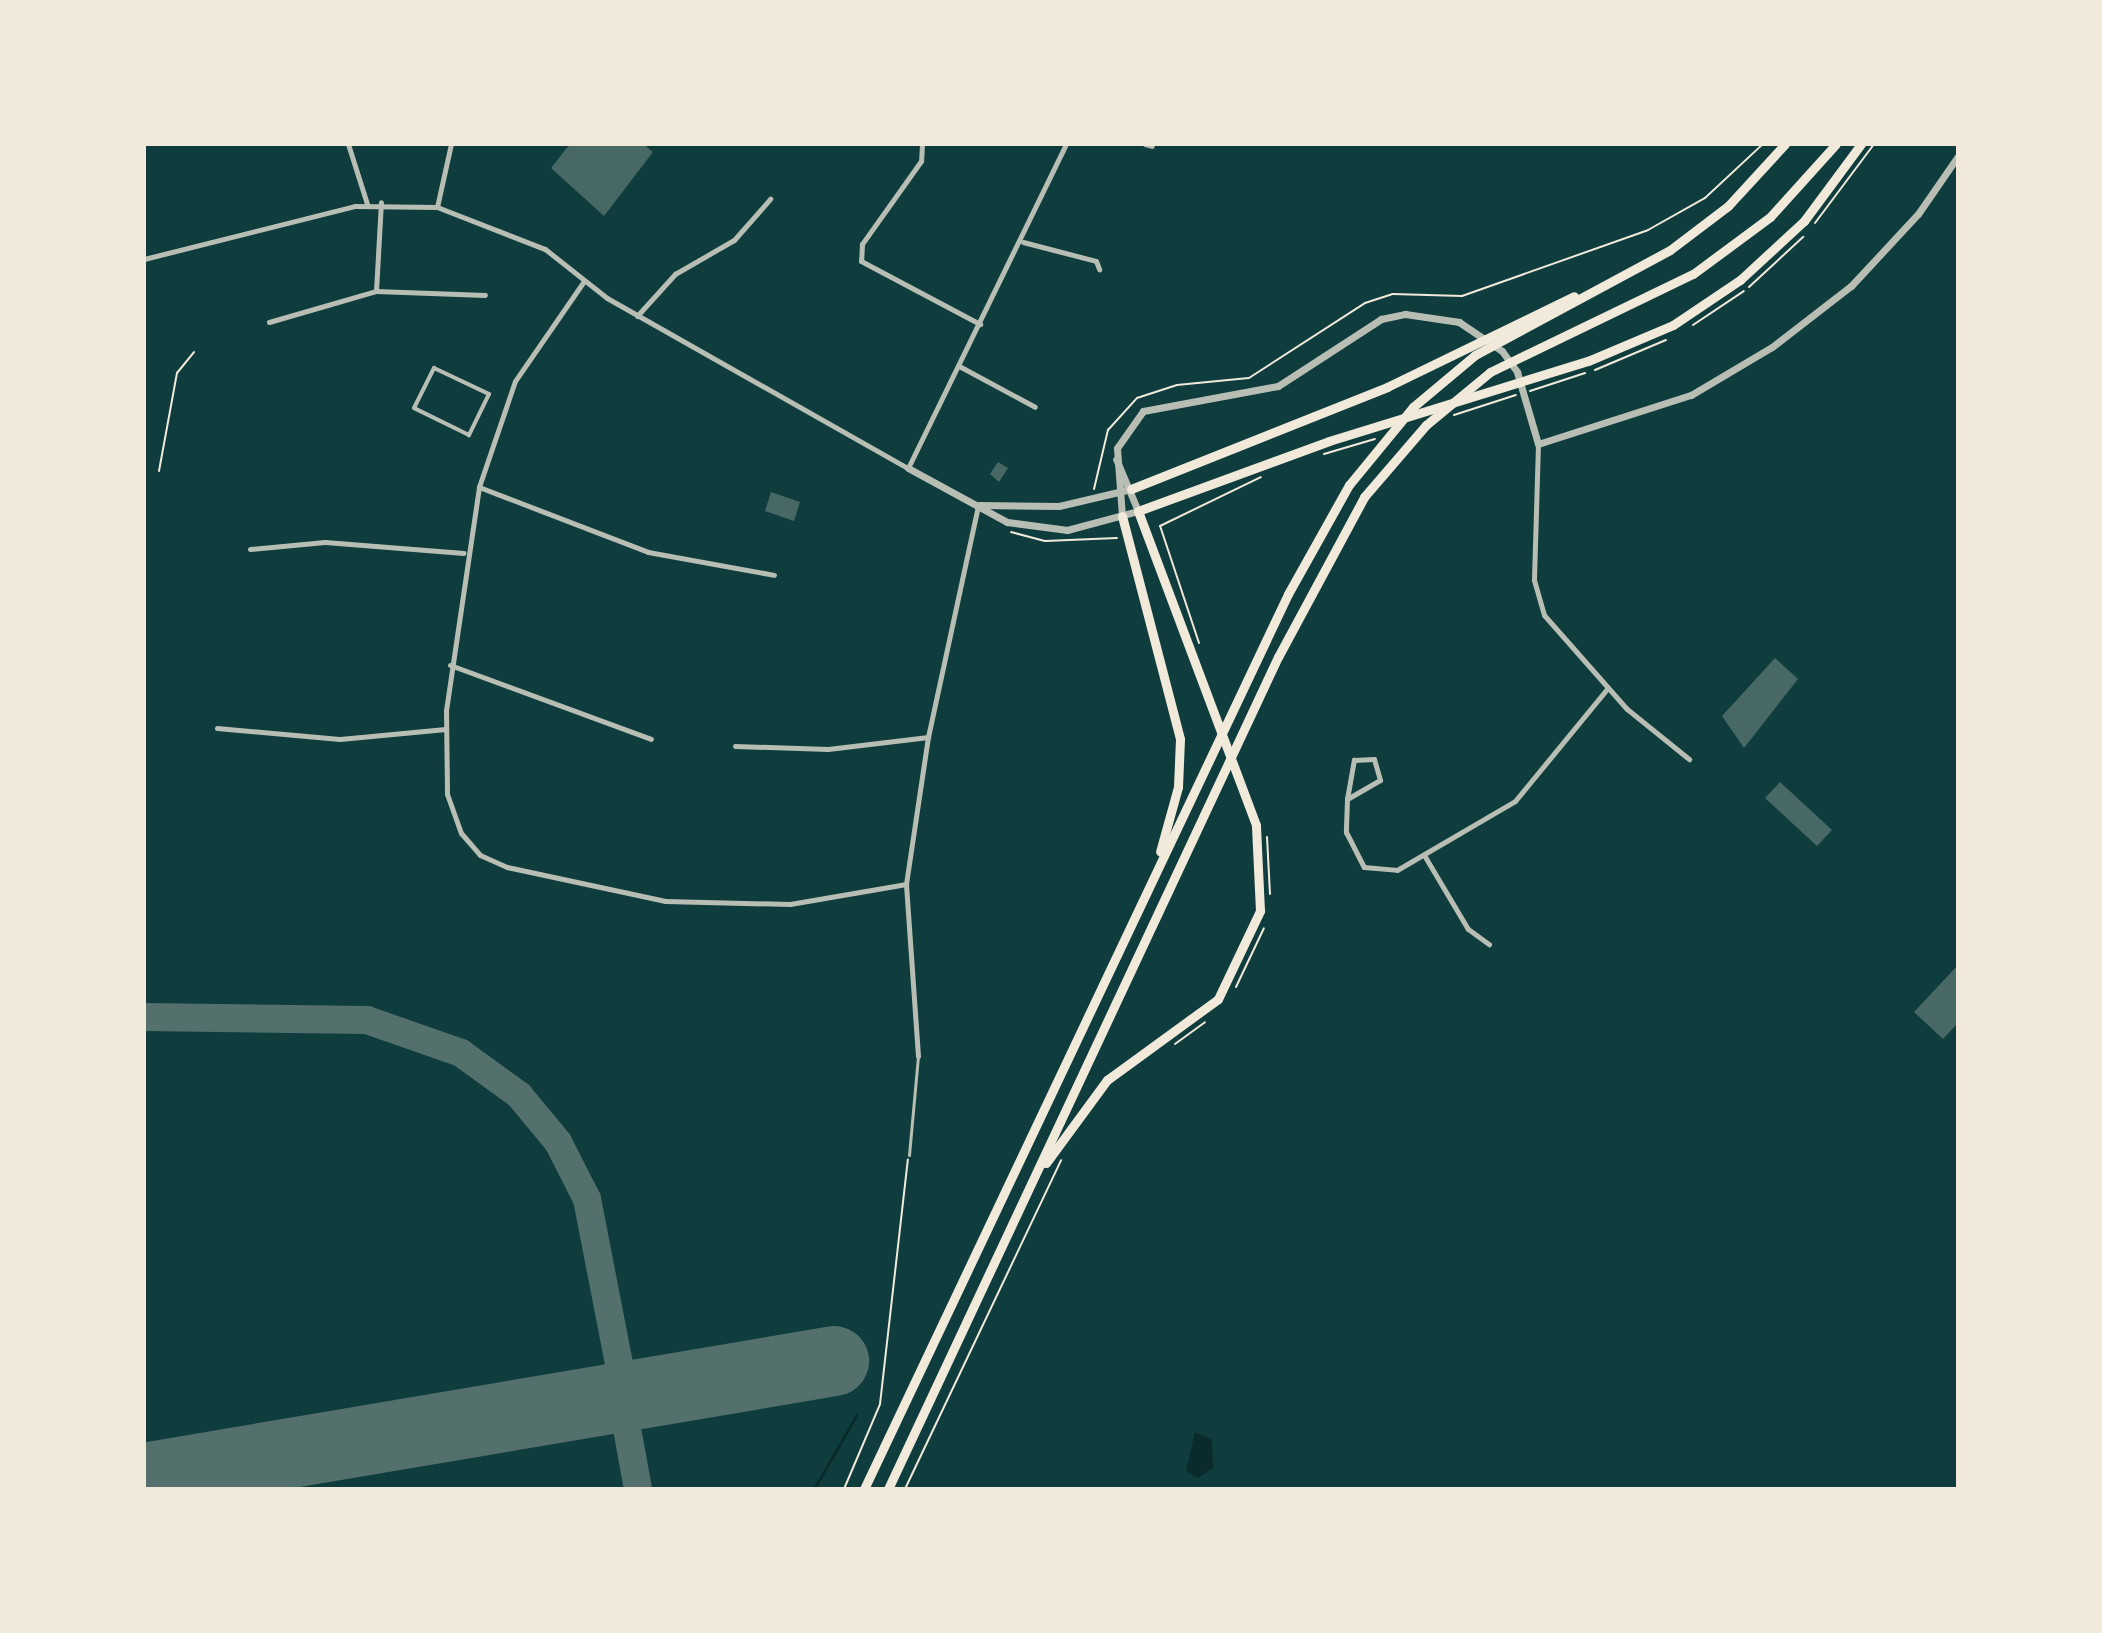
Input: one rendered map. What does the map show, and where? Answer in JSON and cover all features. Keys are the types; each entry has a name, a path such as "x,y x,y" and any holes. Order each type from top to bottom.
{"highway":[{"path":"1131,489 1387,387 1464,345 1501,332 1592,291 1701,228 1785,144"},
{"path":"888,1489 1344,528 1398,454 1490,372 1519,355 1693,274 1780,208 1836,144"},
{"path":"1032,1184 1089,1098 1198,1018 1237,972 1263,890 1253,812 1138,511 1628,346 1695,311 1778,247 1861,144"},
{"path":"864,1489 1149,886 1329,517 1413,407 1501,332"},
{"path":"1122,516 1180,739 1178,787 1149,886"}],"street":[{"path":"348,144 367,204"},
{"path":"437,207 451,144"},
{"path":"922,144 921,161 862,244 861,261 980,324"},
{"path":"908,468 1023,242 1066,144"},
{"path":"1538,444 1654,410 1772,347 1879,257 1958,156"},
{"path":"637,316 675,274 734,240 770,199"},
{"path":"376,291 381,202"},
{"path":"144,259 367,204 381,202 437,207 535,243 637,316 908,468 978,505 1038,529 1138,511 1116,459"},
{"path":"1023,242 1096,261 1099,269"},
{"path":"584,281 515,381 479,487 464,553 450,665 446,729 447,794 461,833 488,860 526,873 665,901 790,904 906,884"},
{"path":"269,322 376,291 485,295"},
{"path":"1122,516 1116,494 1116,459 1122,431 1155,405 1247,397 1278,386 1381,319 1426,312 1478,331 1517,372 1538,444 1537,594 1555,632 1669,750 1689,759"},
{"path":"959,366 1035,407"},
{"path":"434,368 489,394 469,435 414,408 434,368"},
{"path":"479,487 648,552 774,575"},
{"path":"978,505 1059,506 1131,489"},
{"path":"918,1056 906,884 928,737 978,505"},
{"path":"250,549 325,542 464,553"},
{"path":"450,665 651,739"},
{"path":"1347,799 1377,784 1374,759 1354,760 1347,799 1346,832 1364,867 1390,872 1515,801 1607,689"},
{"path":"217,728 340,739 446,729"},
{"path":"735,746 828,749 928,737"},
{"path":"1424,855 1468,929 1489,944"}],"lane":[{"path":"909,1155 918,1056"}],"path":[{"path":"1094,491 1108,430 1137,398 1177,385 1249,378 1365,303 1393,294 1462,296 1648,230 1705,198 1763,144"},
{"path":"159,471 177,373 194,352"},
{"path":"1318,456 1331,446"},
{"path":"1199,648 1160,526 1273,471"},
{"path":"1264,824 1269,903"},
{"path":"1234,989 1267,916"},
{"path":"1170,1047 1209,1018"},
{"path":"905,1489 1065,1152"},
{"path":"844,1489 880,1404 909,1155"}],"water":[{"path":"1195,1432 1212,1440 1213,1468 1198,1478 1186,1471"}],"building":[{"path":"570,144 643,144 653,152 604,216 551,168"},
{"path":"998,462 1008,468 999,482 990,474"},
{"path":"771,492 800,502 794,521 765,511"},
{"path":"1775,658 1798,679 1744,748 1722,716"},
{"path":"1780,782 1832,830 1817,846 1765,798"},
{"path":"1958,965 1958,1023 1943,1039 1914,1012"}],"waterway":[{"path":"814,1489 857,1414"}],"taxiway":[{"path":"144,1017 367,1020 461,1053 519,1095 558,1142 587,1199 620,1368 602,1392 548,1409"},
{"path":"569,1408 606,1410 626,1423 638,1489"}],"runway":[{"path":"144,1478 834,1361"}]}
